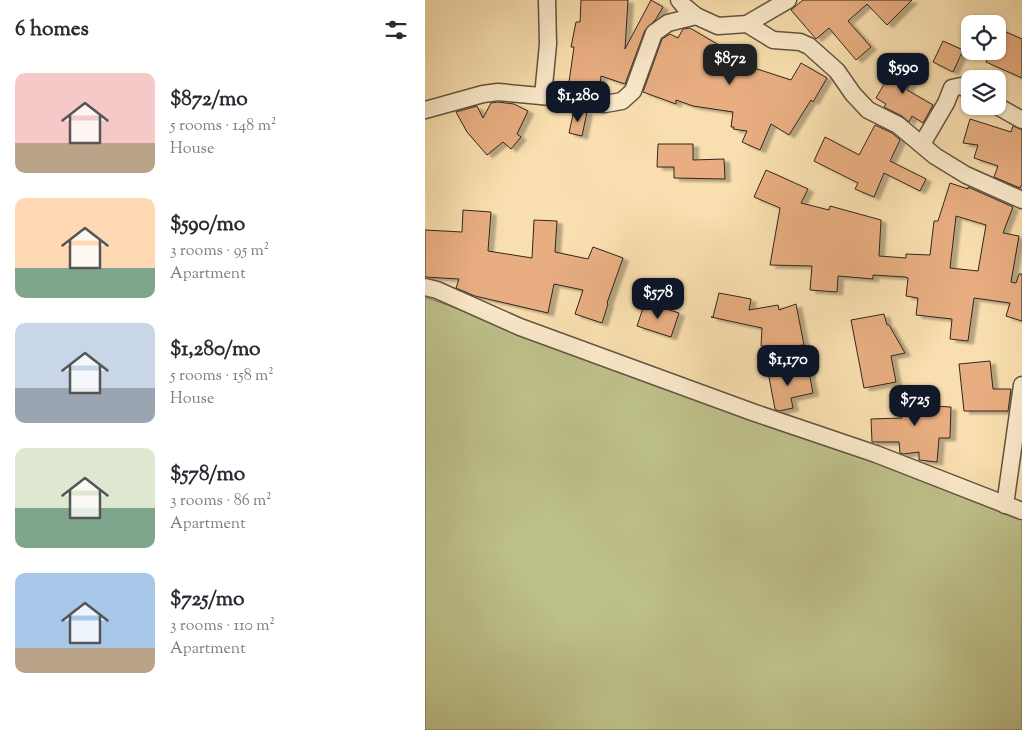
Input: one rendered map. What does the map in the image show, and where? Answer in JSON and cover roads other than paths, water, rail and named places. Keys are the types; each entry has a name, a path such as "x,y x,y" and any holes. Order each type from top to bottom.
{"street":[{"path":"543,96 548,44 547,0"},
{"path":"679,0 696,16 717,26 747,24 788,0"},
{"path":"425,110 491,92 508,92 605,104 622,101 633,91 654,33 668,23 696,16"},
{"path":"747,24 773,40 800,42 809,46 837,71 853,94 868,110 898,125 935,156 967,175 1022,200"},
{"path":"922,144 946,103 952,88 961,86"},
{"path":"1006,111 1022,120"},
{"path":"425,287 520,327 755,413 875,454 1022,511"},
{"path":"1005,505 1022,385"}]}
